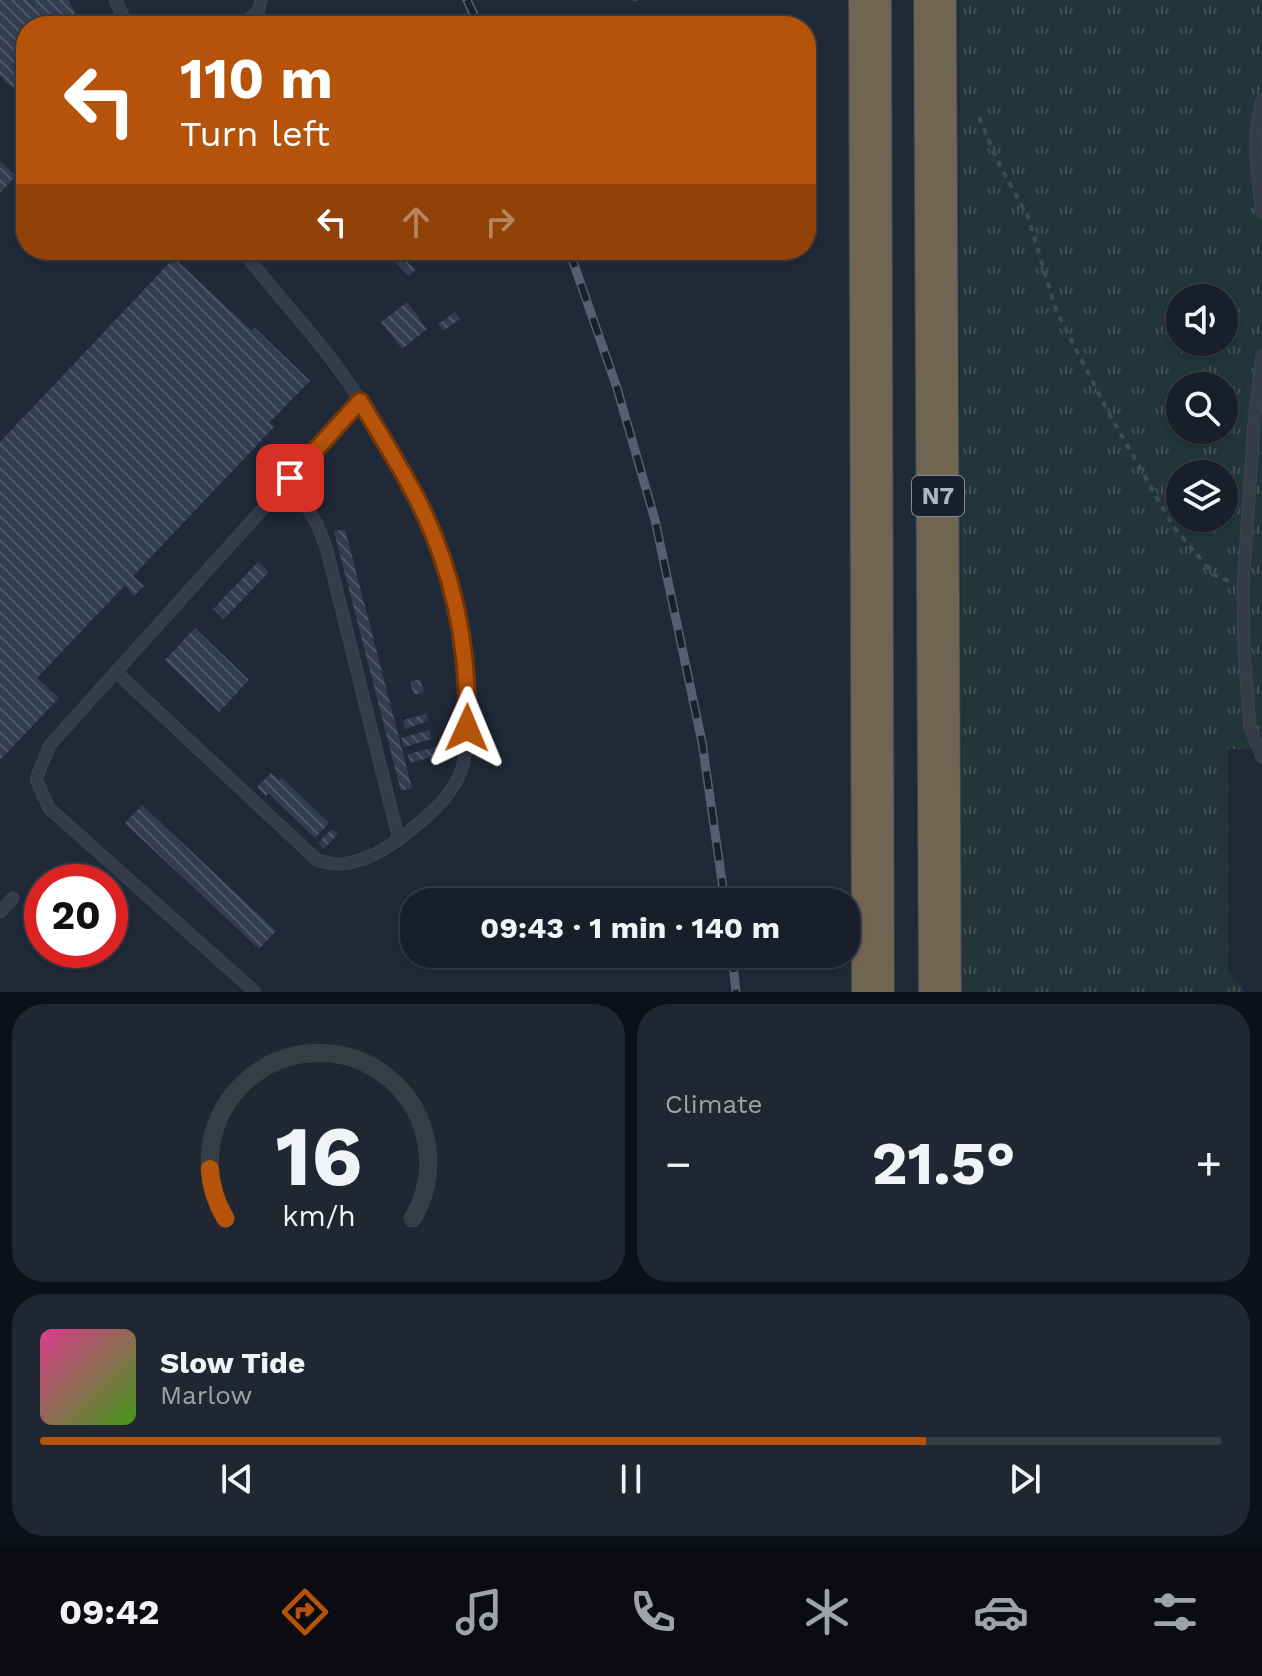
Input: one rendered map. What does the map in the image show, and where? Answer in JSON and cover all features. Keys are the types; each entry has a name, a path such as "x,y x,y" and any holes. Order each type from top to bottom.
{"highway":[{"path":"870,0 873,992"},
{"name":"N7","path":"935,0 940,992"}],"lane":[{"path":"1262,100 1257,139 1257,179 1262,212"},
{"path":"116,672 317,860 340,865 367,857 399,840 431,813 456,786 465,760 466,653 447,571 433,534 415,496 360,401 313,335 250,260"},
{"path":"1262,356 1254,422 1243,586 1250,727 1262,757"},
{"path":"255,992 49,808 36,779 50,745 360,401"},
{"path":"290,478 317,524 326,547 399,840"},
{"path":"0,912 13,898"}],"path":[{"path":"979,117 997,160 1028,217 1056,310 1107,410 1173,526 1214,575 1243,586"}],"green space":[{"path":"959,0 1262,0 1262,750 1228,749 1228,971 1245,992 962,992"}],"building":[{"path":"0,0 28,0 38,10 30,0 69,0 76,16 16,16 16,91 0,76"},
{"path":"0,161 16,176 0,193"},
{"path":"172,260 176,260 251,330 254,327 310,381 270,422 274,427 133,576 144,586 134,596 125,585 37,678 59,698 0,760 0,442"},
{"path":"406,260 415,270 409,276 395,262"},
{"path":"407,302 427,329 402,349 381,322"},
{"path":"455,312 460,319 443,331 438,324"},
{"path":"345,529 412,788 401,791 334,531"},
{"path":"258,562 269,572 224,619 213,609"},
{"path":"195,628 249,680 219,712 165,660"},
{"path":"420,679 424,692 414,695 410,682"},
{"path":"426,714 428,721 405,729 403,720"},
{"path":"429,730 432,739 404,747 401,738"},
{"path":"436,747 438,755 410,763 408,754"},
{"path":"271,773 279,780 282,778 329,823 315,838 268,793 266,796 257,787"},
{"path":"142,805 276,931 259,949 125,823"},
{"path":"332,829 338,834 324,849 318,843"}],"railway":[{"path":"467,0 474,16"},
{"path":"572,260 617,388 655,520 702,742 723,888"},
{"path":"733,968 736,992"}],"route":[{"path":"290,478 360,401 415,496 447,571 466,653 467,728"}]}
